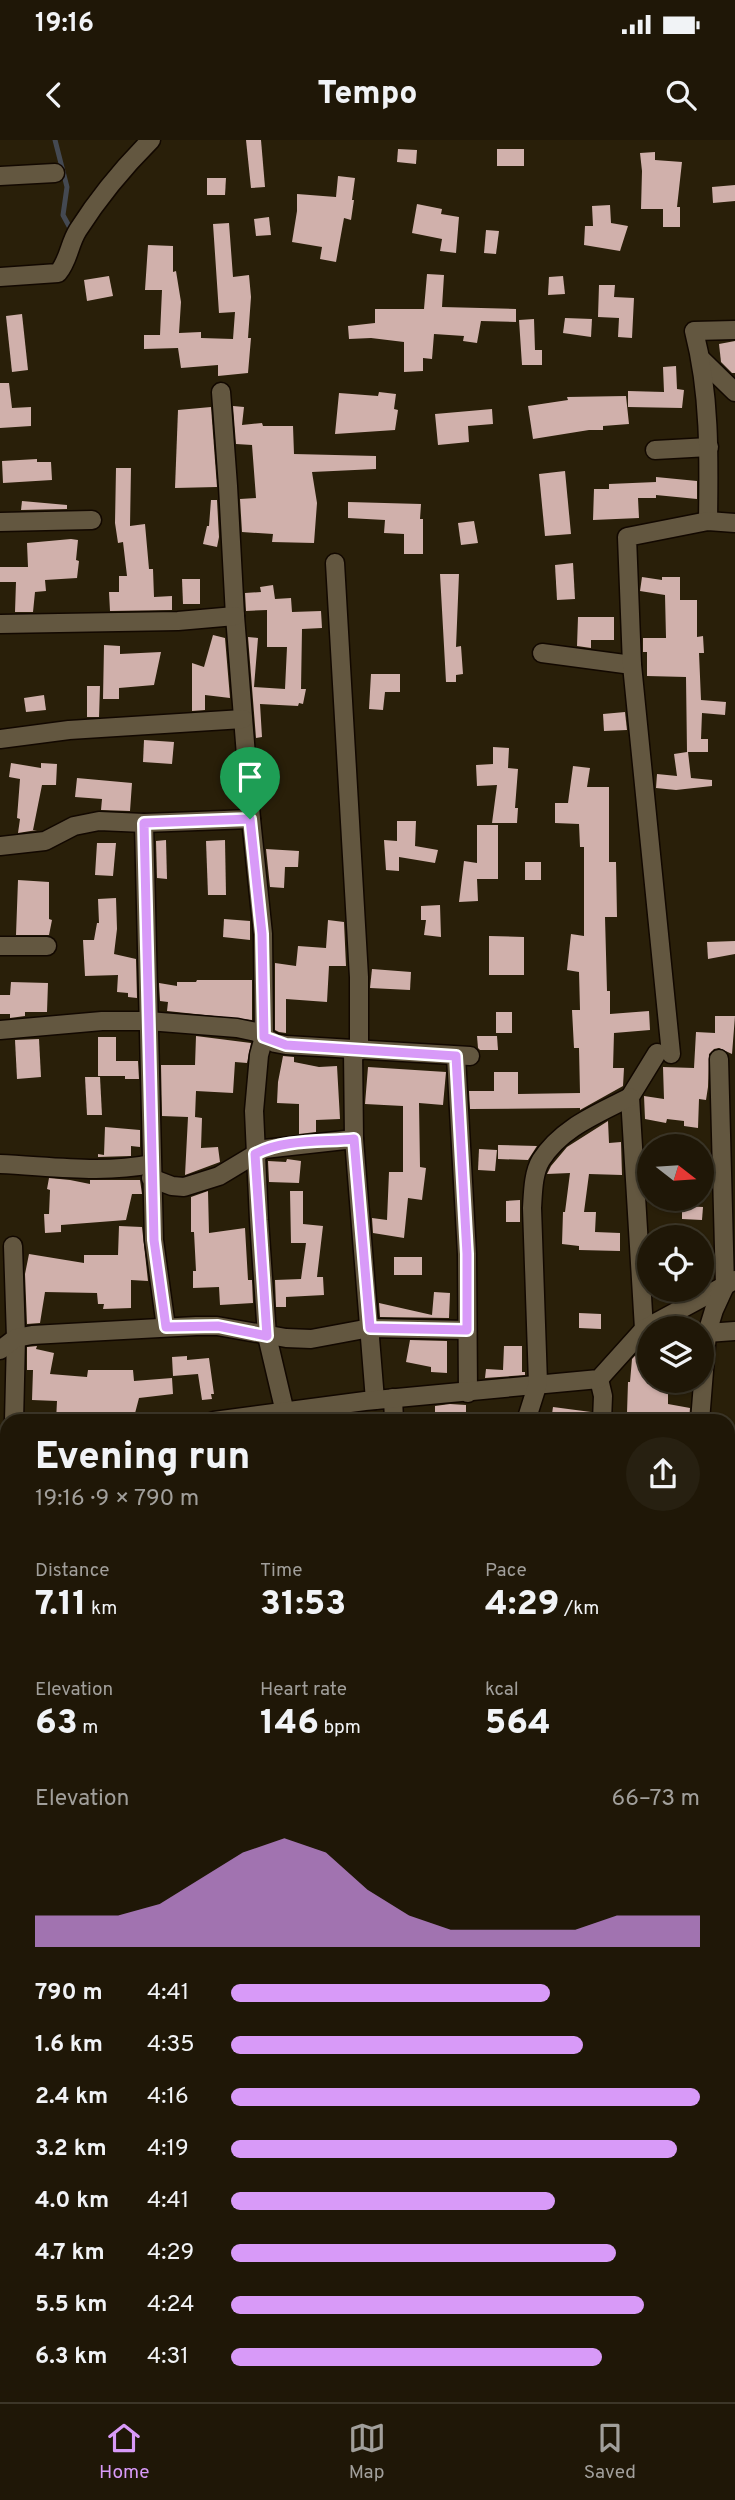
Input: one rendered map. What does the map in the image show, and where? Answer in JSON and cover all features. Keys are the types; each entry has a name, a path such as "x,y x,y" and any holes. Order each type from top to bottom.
{"street":[{"path":"0,277 58,273 65,264 71,242 104,193 150,140"},
{"path":"0,176 55,173"},
{"path":"708,521 709,447 701,359 694,331 735,330"},
{"path":"701,359 735,392"},
{"path":"221,392 250,819 262,934 264,1037 259,1055 255,1099 255,1154 267,1336 286,1414"},
{"path":"655,450 709,447"},
{"path":"0,522 92,520"},
{"path":"528,1414 538,1383 532,1208 534,1182 540,1161 569,1129 630,1097 664,1054 632,665 628,537 708,521 735,523"},
{"path":"335,563 359,977 354,1139 370,1328 384,1399 391,1414"},
{"path":"0,624 178,621 235,617"},
{"path":"542,653 632,665"},
{"path":"0,739 69,730 243,719"},
{"path":"0,846 45,841 74,826 99,821 144,823 250,819"},
{"path":"144,823 154,1240 166,1327"},
{"path":"0,946 47,946"},
{"path":"0,1030 102,1021 148,1021 237,1028 256,1032 286,1045 463,1056 468,1392"},
{"path":"712,1316 730,1283 719,1059"},
{"path":"630,1097 643,1316"},
{"path":"0,1164 151,1171 184,1187 219,1176 264,1149 354,1139"},
{"path":"13,1246 7,1284 16,1338 14,1414"},
{"path":"668,1316 730,1283"},
{"path":"0,1350 16,1338 166,1327 218,1326 267,1336 311,1339 370,1328 467,1330"},
{"path":"714,1332 735,1331"},
{"path":"298,1414 384,1399 599,1379 637,1337"},
{"path":"599,1379 603,1396 602,1414"},
{"path":"701,1414 702,1393"}],"building":[{"path":"246,140 261,140 265,187 251,188"},
{"path":"398,149 417,150 416,164 397,162"},
{"path":"497,149 524,149 524,166 497,166"},
{"path":"655,152 655,160 682,162 677,207 680,207 680,227 663,227 663,209 641,209 640,153"},
{"path":"338,176 355,178 351,220 344,218 336,262 320,259 322,247 292,242 297,194 336,197"},
{"path":"207,178 226,178 225,195 207,195"},
{"path":"735,185 735,201 713,203 712,187"},
{"path":"417,204 442,209 441,214 459,217 456,253 440,251 442,239 412,233"},
{"path":"610,205 611,223 628,226 620,251 584,245 585,226 593,226 592,206"},
{"path":"269,217 271,235 256,236 254,219"},
{"path":"229,223 233,277 249,275 251,297 248,338 251,338 248,373 218,376 218,365 181,368 178,348 144,349 144,335 160,335 162,290 145,290 148,245 173,246 173,272 176,271 181,302 179,333 201,332 201,338 233,339 235,312 219,313 213,224"},
{"path":"486,230 499,231 496,254 484,253"},
{"path":"427,274 444,275 442,307 516,309 516,322 481,321 477,343 463,341 464,336 434,334 432,359 423,358 423,371 404,372 404,342 371,338 349,339 348,326 375,323 375,309 424,309"},
{"path":"109,276 113,296 87,301 84,280"},
{"path":"563,276 565,294 548,295 549,277"},
{"path":"599,285 615,285 614,297 634,298 632,338 618,337 619,318 598,317"},
{"path":"22,314 28,370 12,372 6,316"},
{"path":"565,318 592,319 591,337 563,333"},
{"path":"534,319 535,350 542,350 542,365 522,365 519,320"},
{"path":"735,341 735,373 732,373 721,362 719,344"},
{"path":"676,366 677,389 684,390 682,408 628,407 628,391 664,392 663,367"},
{"path":"0,383 9,383 12,408 31,407 31,426 0,428"},
{"path":"379,392 396,394 394,409 398,410 395,430 335,434 339,393 378,396"},
{"path":"626,396 629,424 533,439 528,406 568,400 567,397"},
{"path":"233,406 244,407 242,425 262,423 263,426 293,426 294,454 376,456 376,469 312,472 317,503 314,543 272,542 273,534 242,532 240,499 256,498 252,445 236,444"},
{"path":"211,407 217,487 175,488 178,410"},
{"path":"492,409 493,424 468,426 469,442 438,445 435,414"},
{"path":"37,459 37,462 51,462 52,480 3,483 2,461"},
{"path":"116,468 131,468 130,526 145,524 149,569 153,569 154,597 172,596 172,610 110,611 109,592 119,592 119,576 127,576 123,542 118,543 115,523"},
{"path":"565,471 571,534 545,536 539,474"},
{"path":"656,477 697,481 697,499 656,495 656,498 638,498 639,518 593,520 594,489 609,489 609,484 656,482"},
{"path":"211,500 217,500 217,547 203,544 209,526"},
{"path":"22,501 67,505 67,509 21,510"},
{"path":"348,502 421,504 423,554 404,554 404,534 384,533 385,520 348,518"},
{"path":"474,521 478,543 461,545 458,523"},
{"path":"78,540 77,578 45,580 46,591 35,592 33,612 15,612 16,582 0,582 0,567 28,567 27,543"},
{"path":"573,563 575,599 557,600 555,565"},
{"path":"440,574 459,574 456,647 461,646 463,674 456,675 456,682 446,682"},
{"path":"642,577 662,580 662,577 680,577 680,600 697,600 697,637 703,636 704,653 699,653 701,700 726,702 725,715 702,713 701,739 708,739 708,752 688,752 691,778 712,780 712,786 676,790 656,788 657,774 677,776 674,754 687,752 686,677 647,676 647,652 643,652 643,638 666,638 665,595 640,591"},
{"path":"182,579 200,579 200,604 183,604"},
{"path":"273,585 275,599 291,598 292,612 321,611 322,628 302,629 301,689 306,689 303,704 260,704 262,737 256,738 248,637 258,638 254,687 285,689 287,647 267,647 267,610 246,611 245,593 261,592 260,587"},
{"path":"578,617 614,617 614,640 591,640 591,648 577,646"},
{"path":"213,635 225,638 230,698 205,695 205,710 192,711 192,663 204,667"},
{"path":"104,645 120,646 120,654 161,652 154,685 119,688 119,699 103,699"},
{"path":"371,674 400,674 400,692 385,692 383,710 369,709"},
{"path":"87,686 100,686 99,717 87,717"},
{"path":"44,695 46,710 26,712 24,698"},
{"path":"625,712 627,730 604,731 603,714"},
{"path":"144,740 174,742 172,764 143,762"},
{"path":"493,747 509,748 508,768 518,769 515,808 518,808 517,823 492,823 497,785 477,786 476,765 493,764"},
{"path":"11,763 41,768 41,763 57,764 56,785 42,785 33,830 37,830 18,833 20,779 9,777"},
{"path":"573,766 590,768 587,787 609,787 609,862 616,862 617,917 605,917 610,1014 649,1011 650,1030 614,1033 613,1068 624,1068 623,1086 580,1110 470,1109 469,1091 494,1091 494,1072 518,1072 518,1094 580,1093 579,1048 574,1048 572,1010 580,1010 579,972 567,970 571,934 584,936 584,847 580,847 579,824 555,823 555,803 568,803"},
{"path":"77,778 132,783 130,811 101,810 102,799 75,797"},
{"path":"397,821 416,821 415,846 438,850 435,863 399,857 399,871 386,870 384,840 397,841"},
{"path":"477,825 498,825 498,879 477,879 478,901 459,902 464,861 477,863"},
{"path":"166,840 167,879 157,878 156,841"},
{"path":"225,840 226,895 208,895 206,841"},
{"path":"97,843 116,843 113,876 95,875"},
{"path":"266,849 299,851 298,867 285,867 284,888 270,887"},
{"path":"525,862 541,862 541,880 525,880"},
{"path":"18,880 49,882 49,919 52,920 49,935 16,935"},
{"path":"116,898 117,929 114,954 136,959 137,998 128,997 128,993 117,992 118,975 85,976 83,940 94,940 99,923 98,899"},
{"path":"440,905 441,937 424,935 426,920 421,920 421,906"},
{"path":"224,919 250,921 250,940 223,937"},
{"path":"328,920 344,922 346,966 329,966 327,1002 286,999 286,1033 279,1032 275,1030 275,963 296,966 298,946 326,948"},
{"path":"489,936 524,937 524,975 489,975"},
{"path":"735,941 735,954 708,959 707,942"},
{"path":"372,969 411,972 410,990 370,988"},
{"path":"252,980 252,1020 167,1011 168,1002 160,1001 159,983 177,986 177,982"},
{"path":"11,982 48,983 47,1012 25,1012 25,1016 10,1018 10,1014 0,1014 0,995 10,995"},
{"path":"496,1012 512,1012 512,1033 496,1033"},
{"path":"715,1016 735,1016 732,1054 719,1048 709,1054 708,1087 706,1100 699,1099 698,1128 684,1126 684,1121 667,1119 666,1123 645,1119 644,1096 664,1099 663,1067 694,1068 696,1032 715,1033"},
{"path":"196,1036 251,1043 247,1063 235,1062 233,1093 196,1091 195,1117 202,1118 201,1148 218,1147 220,1162 185,1175 188,1117 162,1116 161,1065 195,1065"},
{"path":"477,1036 497,1036 498,1050 480,1050"},
{"path":"98,1037 116,1037 116,1061 138,1061 139,1079 98,1076"},
{"path":"39,1039 41,1077 17,1079 15,1040"},
{"path":"283,1056 294,1057 294,1062 319,1067 337,1066 340,1119 316,1120 316,1132 299,1134 299,1104 277,1103"},
{"path":"368,1067 446,1072 443,1105 419,1103 420,1167 426,1168 422,1200 408,1198 404,1238 373,1233 372,1218 387,1220 389,1172 403,1172 403,1106 365,1104"},
{"path":"85,1077 100,1077 102,1115 87,1115"},
{"path":"608,1121 609,1143 621,1142 622,1175 589,1174 584,1212 596,1212 595,1232 620,1233 620,1251 579,1250 579,1246 562,1244 563,1212 570,1173 547,1174 567,1147"},
{"path":"105,1127 140,1130 140,1147 131,1146 131,1156 98,1157 98,1154 104,1155"},
{"path":"498,1145 537,1146 528,1160 498,1159"},
{"path":"479,1149 497,1150 495,1171 478,1170"},
{"path":"287,1159 301,1161 299,1183 269,1182 268,1161 286,1162"},
{"path":"49,1178 90,1184 90,1180 140,1180 142,1194 132,1194 126,1220 61,1225 61,1232 45,1233 44,1214 49,1214"},
{"path":"208,1191 209,1233 245,1228 248,1280 252,1280 253,1303 220,1305 219,1287 193,1288 193,1271 196,1271 194,1232 191,1232 191,1197"},
{"path":"290,1191 303,1191 303,1224 323,1226 317,1277 323,1277 324,1295 286,1297 286,1307 276,1307 275,1280 301,1279 306,1243 291,1243"},
{"path":"520,1200 520,1222 506,1222 506,1201"},
{"path":"682,1211 703,1211 702,1220 682,1219"},
{"path":"119,1226 142,1227 148,1281 131,1280 131,1308 103,1309 104,1304 98,1304 97,1293 45,1292 40,1323 27,1324 25,1274 29,1254 84,1263 84,1255 118,1255"},
{"path":"394,1257 422,1257 422,1275 394,1275"},
{"path":"434,1292 450,1293 449,1318 380,1317 379,1303 432,1315"},
{"path":"579,1313 601,1314 601,1329 579,1328"},
{"path":"410,1340 447,1341 447,1373 431,1372 431,1367 406,1362"},
{"path":"37,1346 36,1349 54,1353 50,1374 87,1377 88,1370 133,1370 134,1381 172,1378 173,1394 139,1398 135,1414 56,1414 57,1401 32,1400 33,1370 27,1370 27,1347"},
{"path":"504,1346 522,1346 522,1372 525,1372 525,1375 485,1378 486,1369 503,1370"},
{"path":"637,1354 637,1393 668,1393 668,1404 690,1408 690,1414 627,1413 632,1359"},
{"path":"187,1356 187,1360 209,1358 214,1394 211,1394 212,1399 202,1400 198,1374 173,1376 172,1357"},
{"path":"466,1405 466,1414 435,1414 435,1406"},
{"path":"553,1407 591,1412 591,1414 552,1414"}],"waterway":[{"path":"55,140 67,187 63,215 70,228"}],"route":[{"path":"250,819 262,934 264,1037 286,1045 456,1056 467,1254 467,1330 370,1328 354,1139 280,1146 255,1154 267,1336 218,1326 166,1327 154,1240 144,823 250,819"}]}
